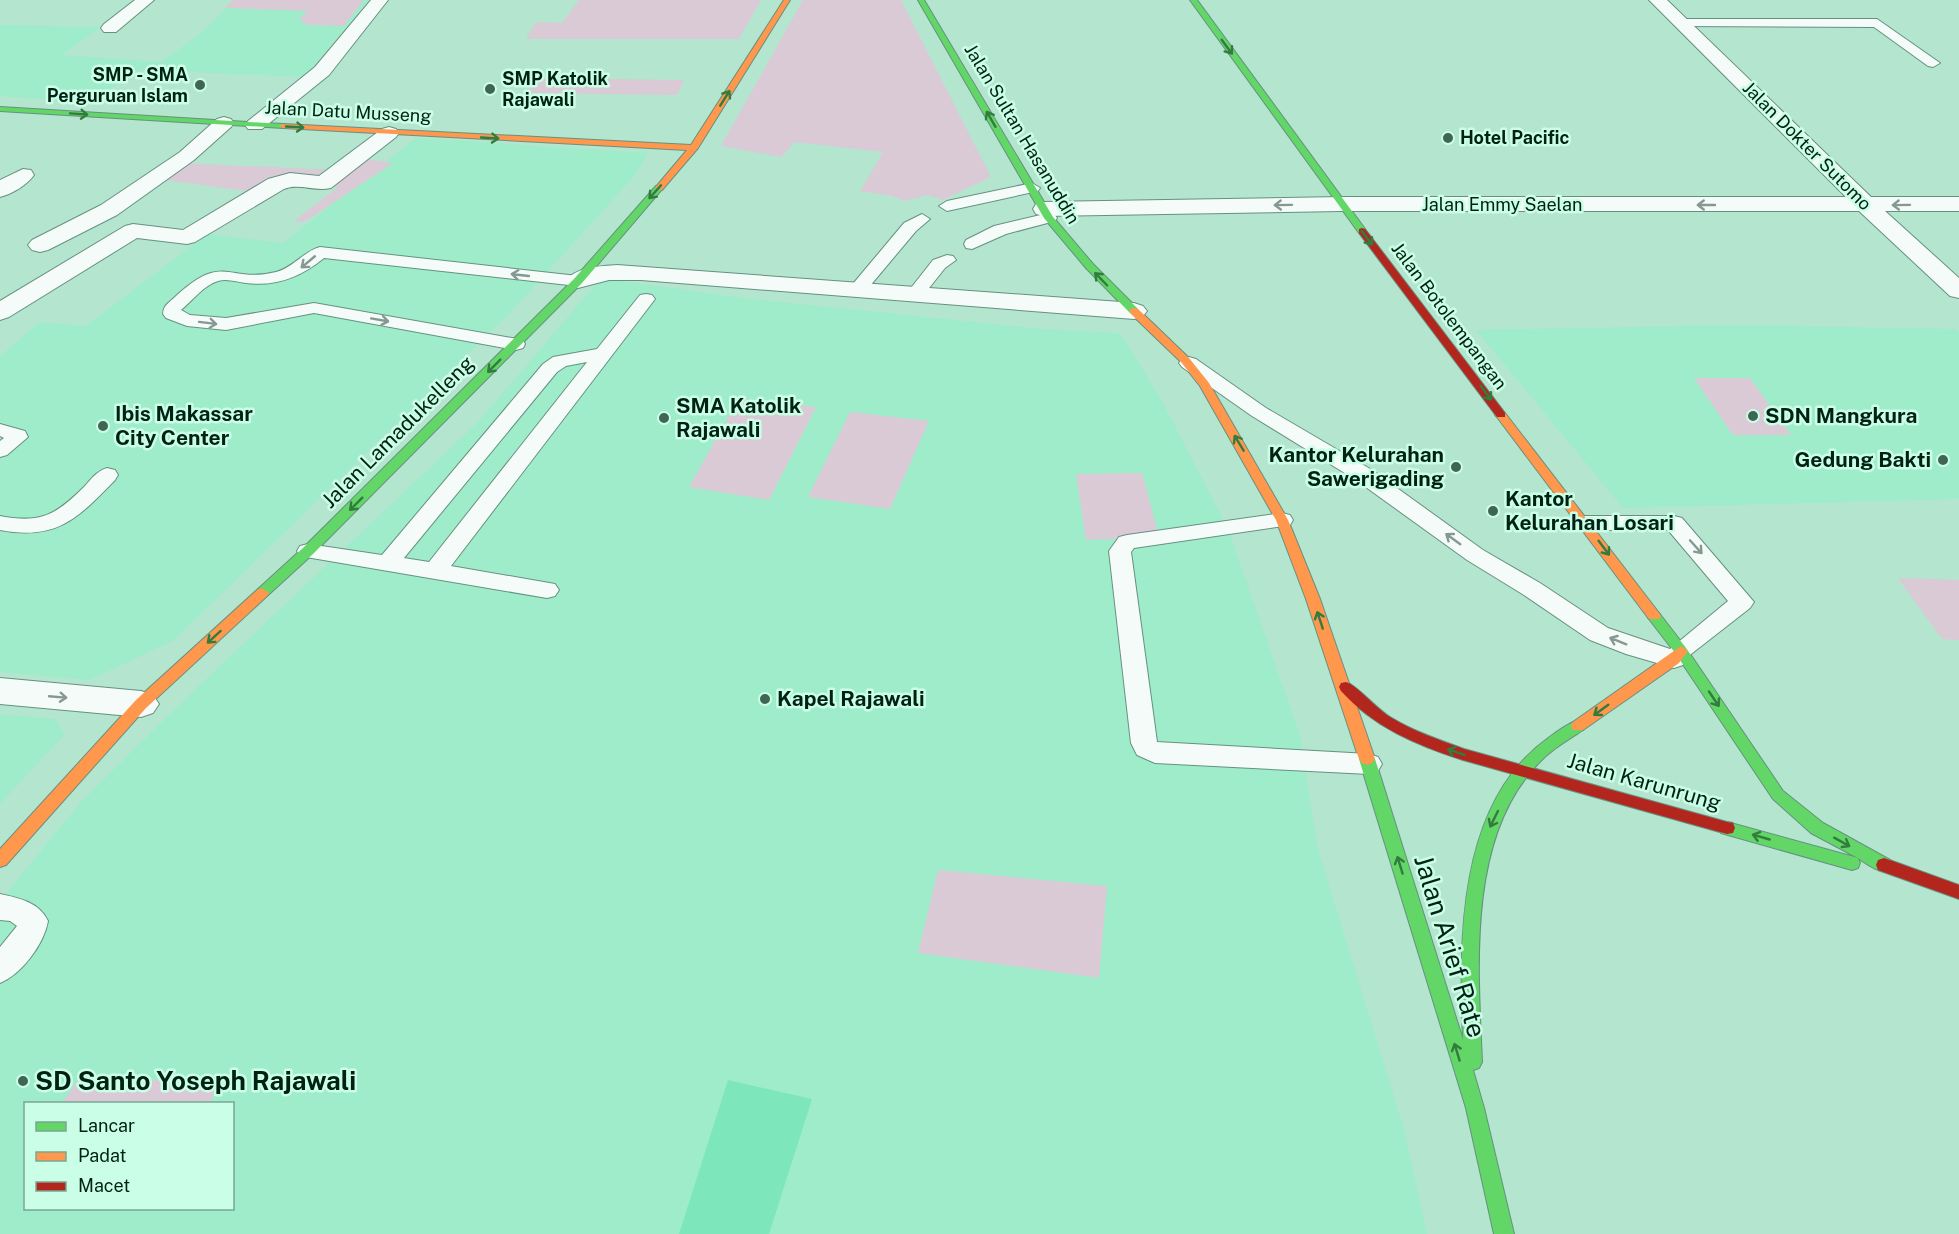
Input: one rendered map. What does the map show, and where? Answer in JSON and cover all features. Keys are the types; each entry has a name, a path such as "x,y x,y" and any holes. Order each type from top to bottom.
{"street":[{"path":"110,28 146,0"},
{"path":"255,125 322,70 380,0"},
{"name":"Jalan Lamadukelleng","path":"0,860 141,704 308,551 578,281 693,148 787,0"},
{"name":"Jalan Sultan Hasanuddin","path":"921,0 1047,214 1065,240 1102,281 1185,360 1205,384 1282,520 1313,599 1338,675"},
{"name":"Jalan Botolempangan","path":"1193,0 1341,204 1585,523 1778,795 1817,828 1880,864 1959,892"},
{"name":"Jalan Dokter Sutomo","path":"1657,0 1866,205 1959,291"},
{"name":"Jalan Datu Musseng","path":"0,109 389,133 693,148"},
{"path":"40,245 109,210 187,156 224,123"},
{"path":"0,312 133,231 187,237 276,184 290,179 323,183 389,133"},
{"path":"0,190 23,175"},
{"name":"Jalan Emmy Saelan","path":"1047,214 1341,204 1959,204"},
{"path":"616,237 617,246 640,256 858,289"},
{"path":"578,281 592,275 609,272 916,293 1134,311"},
{"path":"1475,1108 1470,978 1476,885 1491,822 1524,769 1557,739 1678,655"},
{"name":"Jalan Arief Rate","path":"1338,675 1369,764 1475,1108 1504,1234"},
{"name":"Jalan Karunrung","path":"1338,675 1357,703 1378,718 1415,738 1463,754 1524,769 1959,892"},
{"path":"0,691 141,704"}],"lane":[{"path":"1682,23 1877,23 1933,63"},
{"path":"947,206 1032,188"},
{"path":"972,243 1000,230 1047,214"},
{"path":"858,289 910,227 922,219"},
{"path":"516,344 314,308 226,324 187,320 172,314 172,309 210,278 221,275 257,279 272,278 297,272 320,252 578,281"},
{"path":"916,293 939,264 947,260"},
{"path":"435,571 646,298"},
{"path":"387,564 550,368 560,361 602,354"},
{"path":"1185,360 1259,412 1364,475 1475,555 1532,589 1599,634 1635,648 1678,655 1742,602 1674,523 1585,523"},
{"path":"0,430 18,435 0,451"},
{"path":"0,523 20,527 48,524 77,505 107,475"},
{"path":"1282,520 1127,542 1122,546 1120,551 1144,743 1146,748 1155,753 1369,764"},
{"path":"308,551 547,590"},
{"path":"0,907 17,910 33,921 31,933 0,969"}],"shaded area":[{"path":"233,0 364,0 344,26 308,25 299,19 308,11 225,8"},
{"path":"235,0 370,0 304,77 141,70 88,103 0,96 0,25 101,27 62,55 161,62 196,37"},
{"path":"579,0 761,0 739,39 526,39 536,22 562,23"},
{"path":"803,0 901,0 991,177 943,200 927,195 905,201 892,196 860,191 883,152 795,142 781,157 721,146"},
{"path":"537,78 684,80 677,95 526,93"},
{"path":"416,138 648,153 635,175 511,312 173,641 89,680 0,672 0,356 40,322 86,326 207,234 283,243"},
{"path":"366,159 393,163 304,222 294,221 338,187 285,183 255,192 164,180 179,163 336,170"},
{"path":"601,278 742,298 1042,329 1120,333 1161,399 1228,529 1300,736 1318,850 1403,1126 1427,1234 0,1234 0,901 81,802 188,696 478,422"},
{"name":"SDN Mangkura","path":"1744,325 1956,329 1959,332 1959,499 1623,508 1476,330"},
{"path":"1694,378 1750,378 1791,435 1733,435"},
{"path":"739,398 816,407 769,500 689,487"},
{"path":"850,412 929,421 890,509 808,497"},
{"path":"1142,473 1159,537 1086,540 1076,474"},
{"path":"1898,578 1959,580 1959,640 1942,639"},
{"path":"0,714 56,719 64,735 0,804"},
{"path":"938,870 1107,886 1099,978 918,953"},
{"path":"82,1074 219,1085 210,1102 63,1102"},
{"path":"728,1080 812,1099 769,1234 679,1234"}],"traffic: fast":[{"path":"921,0 1049,218 1089,266 1134,311"},
{"path":"1193,0 1362,231"},
{"path":"0,109 283,126"},
{"path":"262,593 308,551 578,281 659,188"},
{"path":"1654,616 1681,651 1778,795 1817,828 1884,865"},
{"path":"1473,1062 1470,987 1473,910 1488,835 1503,801 1524,769 1542,751 1578,726"},
{"path":"1367,759 1475,1108 1504,1234"},
{"path":"1727,828 1852,863"}],"traffic: slow":[{"path":"659,188 694,148 787,0"},
{"path":"283,126 694,148"},
{"path":"1134,311 1185,360 1205,385 1282,520 1313,599 1367,759"},
{"path":"1501,415 1654,616"},
{"path":"0,860 141,704 262,593"},
{"path":"1578,726 1674,659 1681,651"}],"traffic: jam":[{"path":"1362,231 1501,415"},
{"path":"1346,687 1358,700 1385,721 1430,743 1727,828"},
{"path":"1884,865 1959,892"}],"place":[{"name":"SMP - SMA Perguruan Islam","path":"200,85"},
{"name":"SMP Katolik Rajawali","path":"490,89"},
{"name":"Hotel Pacific","path":"1448,138"},
{"name":"SDN Mangkura","path":"1753,416"},
{"name":"SMA Katolik Rajawali","path":"664,418"},
{"name":"Ibis Makassar City Center","path":"103,426"},
{"name":"Gedung Bakti","path":"1943,460"},
{"name":"Kantor Kelurahan Sawerigading","path":"1456,467"},
{"name":"Kantor Kelurahan Losari","path":"1493,511"},
{"name":"Kapel Rajawali","path":"765,699"},
{"name":"SD Santo Yoseph Rajawali","path":"23,1081"}]}
